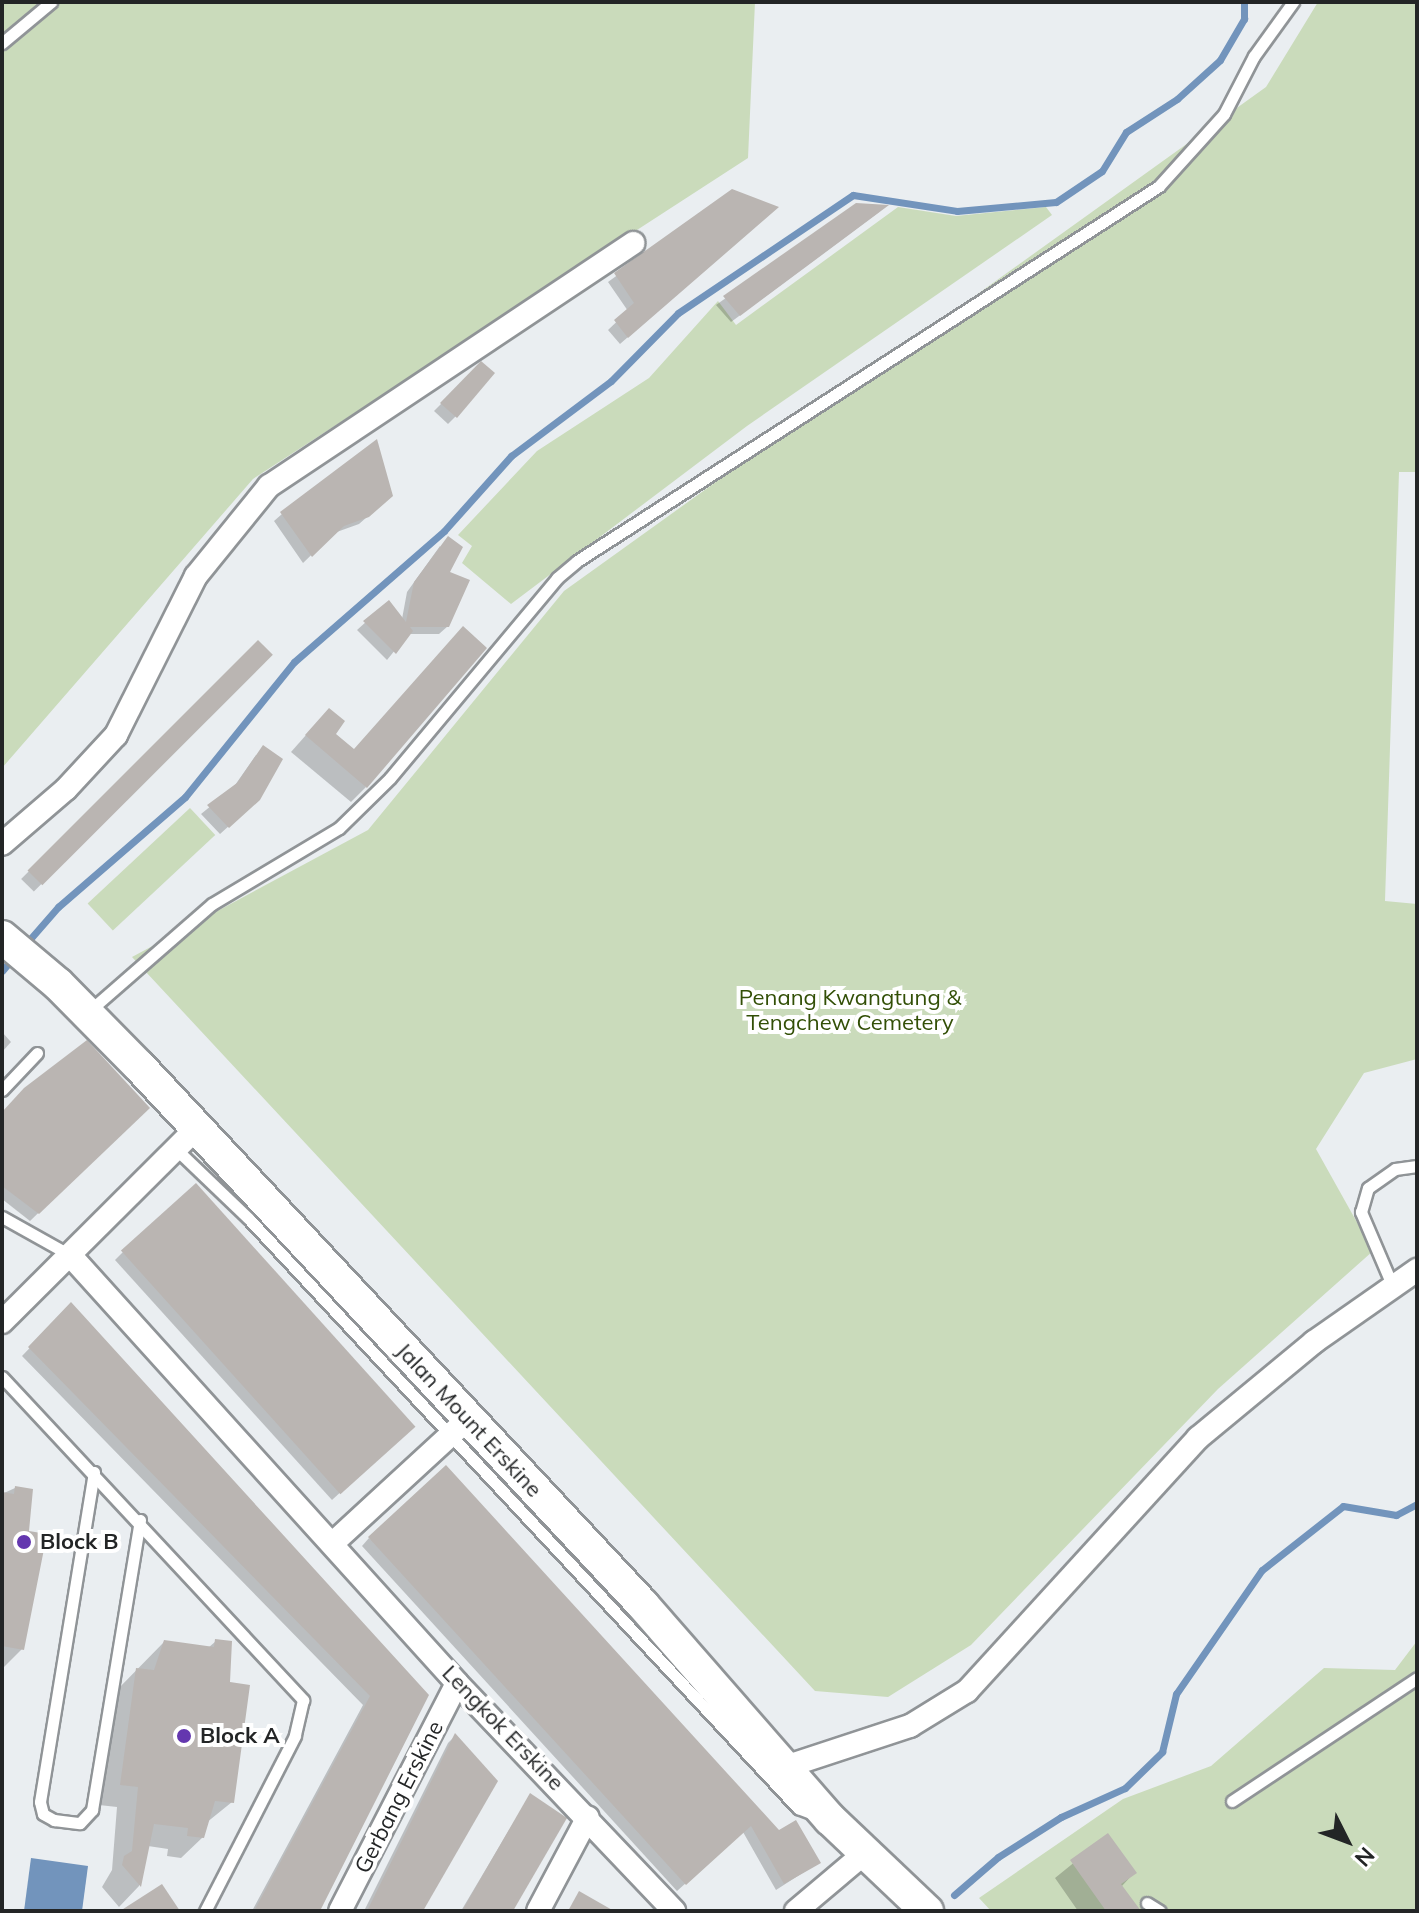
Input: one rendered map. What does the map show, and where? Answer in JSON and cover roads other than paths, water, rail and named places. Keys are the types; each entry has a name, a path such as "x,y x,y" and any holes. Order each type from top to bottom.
{"main road":[{"name":"Jalan Mount Erskine","path":"2,938 87,1012 187,1138 459,1428 785,1767 830,1819 927,1911"}],"street":[{"path":"2,844 66,789 116,735 196,576 269,486 633,243"},
{"path":"2,1322 187,1138"},
{"name":"Lengkok Erskine","path":"70,1255 457,1683 588,1817 674,1911"},
{"path":"785,1767 910,1726 967,1691 1198,1438 1314,1342 1417,1270"},
{"path":"333,1543 459,1428"},
{"name":"Gerbang Erskine","path":"340,1911 457,1683"},
{"path":"538,1911 588,1817"},
{"path":"796,1911 866,1852"}],"lane":[{"path":"2,43 51,2"},
{"path":"87,1012 212,904 339,828 390,778 557,578 577,561 1159,186 1224,114 1254,56 1293,2"},
{"path":"2,1090 37,1053"},
{"path":"1393,1287 1361,1212 1368,1188 1395,1169 1417,1166"},
{"path":"2,1217 70,1255"},
{"path":"2,1377 140,1520 303,1700 295,1736 205,1911"},
{"path":"459,1428 798,1808 830,1819"},
{"path":"94,1472 40,1802 43,1814 54,1820 80,1823 92,1810 140,1520"},
{"path":"1232,1801 1417,1678"},
{"path":"1147,1903 1160,1911"}],"water":[{"path":"31,1858 88,1866 82,1911 24,1911"}],"waterway":[{"path":"24,946 58,907 185,797 294,662 444,531 511,456 611,381 678,313 853,195 957,211 1056,202 1102,171 1126,132 1177,99 1220,60 1244,19 1244,2"},
{"path":"2,971 13,958"},
{"path":"954,1895 998,1857 1061,1817 1125,1788 1162,1752 1176,1694 1262,1570 1343,1506 1396,1515 1417,1504"}],"place":[{"name":"Block B","path":"24,1542"},
{"name":"Block A","path":"184,1736"}],"park label":[{"name":"Penang Kwangtung & Tengchew Cemetery","path":"850,1010"}]}
